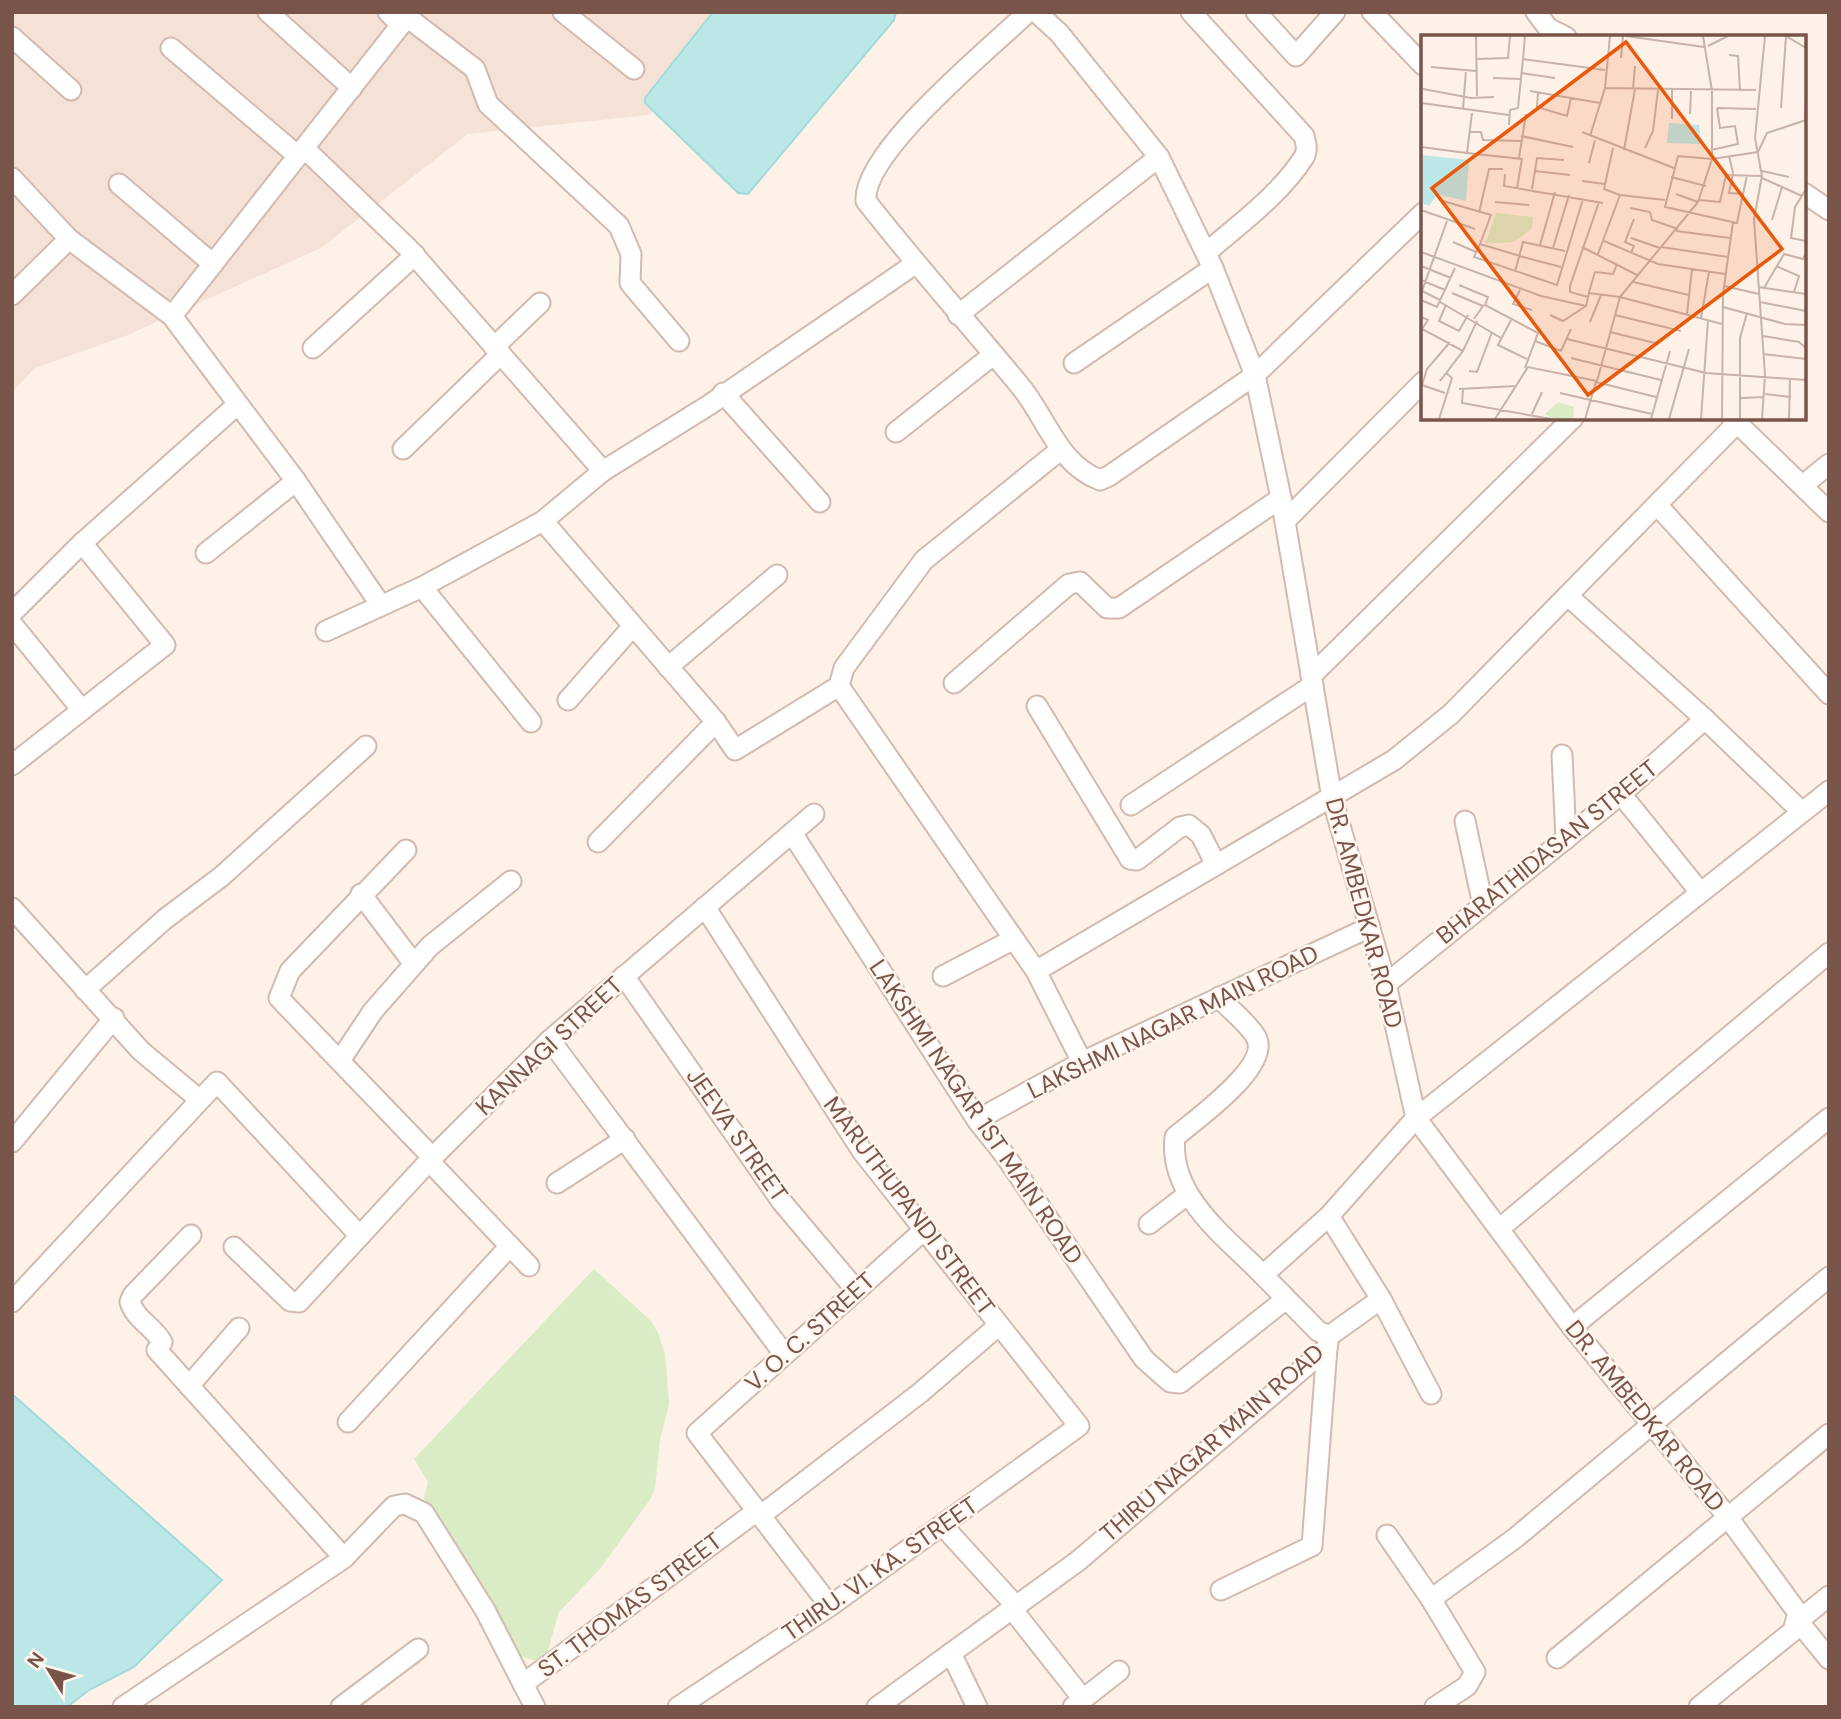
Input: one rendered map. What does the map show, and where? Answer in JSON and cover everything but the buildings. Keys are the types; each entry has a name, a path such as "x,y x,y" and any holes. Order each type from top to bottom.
{"street":[{"path":"268,12 352,88"},
{"path":"563,12 634,69"},
{"path":"1028,12 896,137 865,188 866,201 915,264 1023,390 1060,450 1090,476 1100,480 1255,375 1421,215"},
{"name":"DR. AMBEDKAR ROAD","path":"1036,12 1059,33 1159,157 1210,261 1255,375 1281,498 1332,798 1386,984 1416,1118 1572,1327 1727,1516 1798,1613 1798,1621 1829,1658"},
{"path":"1074,363 1210,261 1305,156 1307,147 1304,136 1191,12"},
{"path":"1256,12 1296,56 1335,12"},
{"path":"1372,12 1421,63"},
{"path":"1536,12 1548,29 1562,35"},
{"path":"172,316 352,88 402,17 475,69 488,104 619,226 631,254 630,283 678,341"},
{"path":"12,37 71,90"},
{"path":"171,48 301,152 415,256 603,471"},
{"path":"958,315 1159,157"},
{"path":"12,178 69,239 172,316 296,481 380,604"},
{"path":"119,184 213,264"},
{"path":"1806,194 1829,210"},
{"path":"12,295 69,239"},
{"path":"313,348 415,256"},
{"path":"326,631 422,587 542,521 603,471 915,264"},
{"path":"403,449 540,303"},
{"path":"896,432 993,355"},
{"path":"1284,521 1421,384"},
{"path":"723,393 820,502"},
{"path":"12,613 82,543 237,405"},
{"path":"1131,806 1312,680 1571,420"},
{"path":"1036,971 1394,761 1451,714 1658,506 1734,421 1829,512"},
{"path":"542,521 716,722 734,750 839,686 844,668 924,560 1060,450"},
{"path":"1803,485 1829,464"},
{"path":"206,553 296,481"},
{"path":"954,684 1069,584 1080,582 1107,608 1119,608 1281,498"},
{"path":"1658,506 1829,694"},
{"path":"12,765 165,645 82,543"},
{"path":"668,667 776,575"},
{"path":"422,587 531,722"},
{"path":"1568,596 1705,719 1802,812"},
{"path":"12,624 82,710"},
{"path":"568,700 633,626"},
{"path":"839,686 1036,971 1082,1062"},
{"path":"1037,706 1130,859 1137,860 1180,827 1189,825 1201,835 1216,865"},
{"name":"BHARATHIDASAN STREET","path":"1386,984 1621,794 1705,719"},
{"path":"598,842 716,722"},
{"path":"85,990 164,919 222,876 366,746"},
{"path":"1563,755 1566,839"},
{"path":"1263,1275 1329,1216 1416,1118 1829,792"},
{"path":"1621,794 1700,892"},
{"name":"KANNAGI STREET","path":"233,1247 290,1301 299,1302 431,1159 550,1040 814,814"},
{"path":"1465,821 1483,905"},
{"name":"LAKSHMI NAGAR 1ST MAIN ROAD","path":"792,833 976,1120 1004,1154 1144,1359 1170,1381 1180,1383 1286,1300"},
{"path":"406,850 290,971 279,998 341,1059 529,1266"},
{"path":"341,1059 373,1011 430,946 511,881"},
{"path":"361,894 414,964"},
{"name":"MARUTHUPANDI STREET","path":"705,907 862,1151 1079,1426"},
{"path":"12,908 141,1051 201,1100"},
{"name":"LAKSHMI NAGAR MAIN ROAD","path":"976,1120 1082,1062 1370,927"},
{"path":"943,976 1014,939"},
{"path":"1499,1228 1829,953"},
{"name":"JEEVA STREET","path":"624,976 782,1202 856,1290"},
{"name":"THIRU NAGAR MAIN ROAD","path":"877,1707 1078,1561 1328,1342 1191,1202 1173,1156 1175,1137 1246,1075 1259,1056 1257,1038 1219,997"},
{"path":"12,1142 114,1018"},
{"path":"550,1040 784,1354"},
{"path":"12,1302 217,1082 360,1236"},
{"path":"1572,1327 1829,1118"},
{"path":"556,1182 625,1139"},
{"path":"1149,1224 1188,1194"},
{"path":"1329,1216 1381,1299 1431,1394"},
{"name":"V. O. C. STREET","path":"759,1514 697,1433 923,1231"},
{"path":"191,1235 133,1295 130,1302 133,1312 162,1342 158,1350 344,1558"},
{"path":"348,1422 510,1246"},
{"path":"1431,1599 1514,1539 1829,1277"},
{"path":"1221,1590 1312,1546 1328,1342 1381,1299"},
{"name":"ST. THOMAS STREET","path":"535,1707 523,1684 759,1514 920,1393 998,1326"},
{"path":"189,1386 239,1328"},
{"name":"THIRU. VI. KA. STREET","path":"678,1707 830,1606 1079,1426"},
{"path":"1557,1658 1829,1434"},
{"path":"123,1707 344,1558 394,1506 405,1504 424,1513 485,1610 523,1684"},
{"path":"759,1514 830,1606"},
{"path":"943,1526 1014,1607 1078,1703 1119,1671"},
{"path":"1387,1535 1431,1599 1475,1672 1467,1686 1435,1707"},
{"path":"1699,1707 1793,1631 1798,1621 1829,1596"},
{"path":"341,1707 418,1649"},
{"path":"951,1653 977,1707"}],"shaded area":[{"path":"12,12 734,12 649,115 468,134 321,248 128,335 35,368 12,392"}],"green space":[{"path":"594,1269 651,1321 658,1333 665,1354 669,1404 651,1498 600,1569 559,1612 546,1657 538,1661 518,1656 464,1557 430,1511 424,1498 428,1482 414,1459"}],"water":[{"path":"713,12 896,12 894,20 748,194 738,193 645,103 645,98"},
{"path":"12,1394 222,1580 134,1667 89,1690 67,1707 12,1707"}]}
